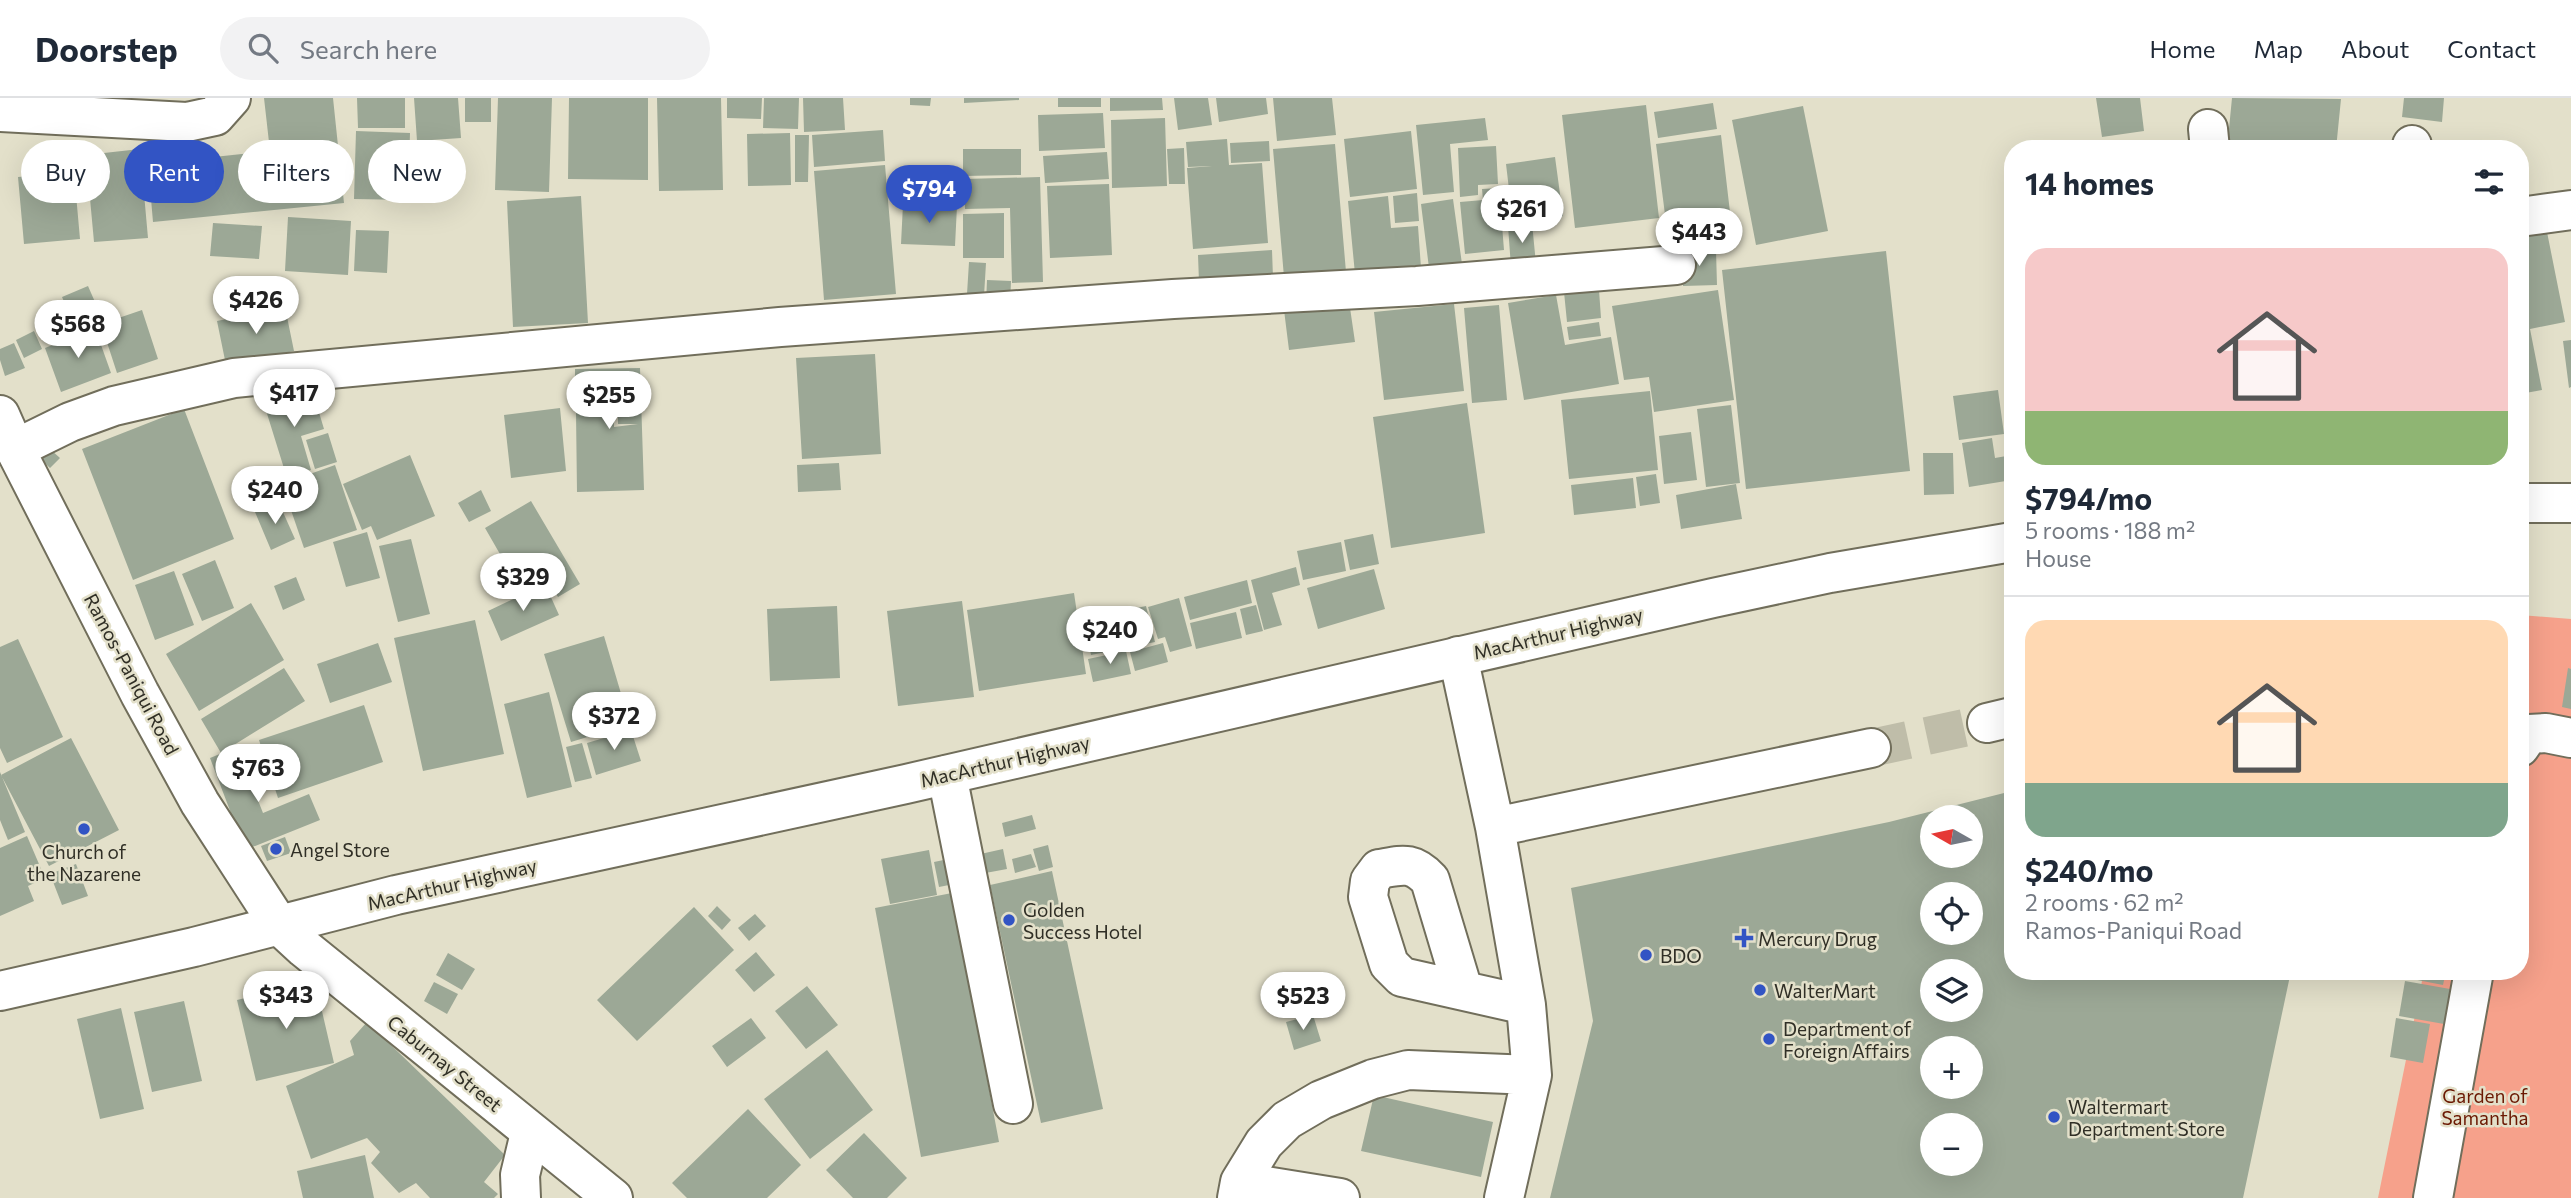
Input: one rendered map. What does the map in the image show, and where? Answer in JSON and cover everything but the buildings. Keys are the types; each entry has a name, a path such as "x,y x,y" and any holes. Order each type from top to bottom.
{"main road":[{"path":"0,113 187,122 215,116 231,98"},
{"path":"2529,216 2571,210"},
{"path":"15,449 70,422 114,406 234,378 780,327 1173,299 1417,286 1676,265"},
{"name":"Ramos-Paniqui Road","path":"0,415 140,694 200,803 279,925"},
{"path":"2529,502 2571,503"},
{"name":"MacArthur Highway","path":"0,991 194,947 396,895 947,775 1458,656 1830,573 2004,543"},
{"path":"1458,656 1495,827 1526,1005 1531,1076 1504,1198"},
{"path":"2529,734 2546,733 2571,738"},
{"path":"1495,827 1871,748"},
{"path":"947,775 1013,1104"},
{"name":"Caburnay Street","path":"279,925 530,1133 614,1198"},
{"path":"2433,1198 2472,980"},
{"path":"1463,990 1526,1005"},
{"path":"1340,1198 1239,1190 1264,1143 1287,1120 1321,1100 1373,1079 1408,1070 1531,1076"},
{"path":"521,1198 520,1175 530,1133"}],"green space":[{"name":"Garden of Samantha","path":"2529,616 2571,619 2571,1198 2378,1198 2422,980 2529,980"}],"tunnel":[{"path":"1871,748 1987,723"}],"place":[{"name":"Church of the Nazarene","path":"84,829"},
{"name":"Angel Store","path":"276,849"},
{"name":"Golden Success Hotel","path":"1009,920"},
{"name":"Mercury Drug","path":"1744,938"},
{"name":"BDO","path":"1646,955"},
{"name":"WalterMart","path":"1760,990"},
{"name":"Department of Foreign Affairs","path":"1769,1039"},
{"name":"Waltermart Department Store","path":"2054,1117"}]}
